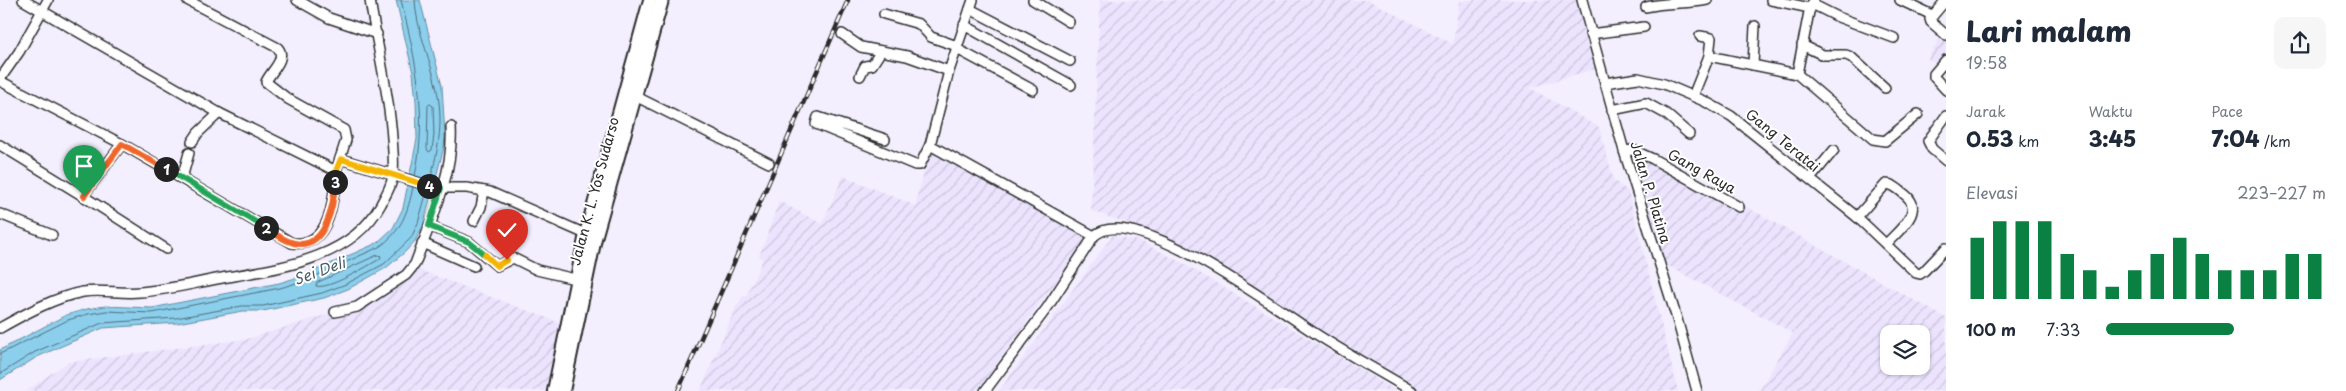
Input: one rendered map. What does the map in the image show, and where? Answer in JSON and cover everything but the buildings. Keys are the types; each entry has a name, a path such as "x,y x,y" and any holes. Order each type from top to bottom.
{"highway":[{"name":"Jalan K. L. Yos Sudarso","path":"564,391 590,236 650,0"},
{"name":"Jalan K. L. Yos Sudarso","path":"554,391 575,279 635,96 662,0"}],"street":[{"path":"23,0 219,113 336,171"},
{"path":"48,0 1,77 182,178 284,239 298,244 312,240 324,230 332,207 336,171 346,140 344,130 288,99 266,82 281,57 281,51 278,48 205,4 187,0"},
{"path":"297,0 329,18 378,34"},
{"path":"0,328 20,316 68,296 84,292 129,293 165,289 255,273 317,256 344,244 370,223 387,193 393,174 391,118 378,34 370,0"},
{"path":"1033,0 1069,22"},
{"name":"Jalan P. Platina","path":"1582,0 1624,151 1677,319 1697,391"},
{"path":"1646,7 1661,3 1690,3 1707,0"},
{"path":"1771,0 1812,4 1838,17 1894,38"},
{"path":"1900,0 1932,15"},
{"path":"1946,0 1932,15 1931,22 1946,35"},
{"path":"885,139 818,117 816,124 915,165 923,163 930,145 949,71 972,4 1070,61"},
{"path":"1797,74 1812,4"},
{"path":"884,14 919,24 931,37 957,48 1032,90"},
{"path":"964,25 1071,85"},
{"path":"1753,65 1755,26"},
{"path":"1590,34 1644,27"},
{"path":"842,34 861,47 907,56 949,71"},
{"path":"1693,96 1709,56 1711,38 1700,36"},
{"path":"1802,45 1823,55 1846,55 1851,57 1885,88"},
{"path":"860,76 865,66 872,65 881,51"},
{"path":"1709,56 1797,74 1873,139 1885,141 1918,114"},
{"path":"1946,60 1934,74 1934,77 1946,90"},
{"name":"Gang Teratai","path":"1605,83 1638,78 1664,84 1693,96 1731,116 1857,217 1920,274 1946,248"},
{"path":"635,96 769,163"},
{"path":"1612,110 1646,103 1666,114 1689,134"},
{"path":"192,142 198,133 219,113"},
{"path":"1946,116 1928,141 1932,149 1946,161"},
{"path":"334,312 357,307 406,275 414,264 429,226 438,188 452,153 451,127"},
{"path":"84,196 122,144"},
{"path":"0,145 166,249"},
{"path":"930,145 1094,236"},
{"name":"Gang Raya","path":"1624,151 1634,150 1653,159 1738,207"},
{"path":"1810,179 1834,150"},
{"path":"182,178 188,153"},
{"path":"341,159 438,188 467,188 484,191 564,223 590,236"},
{"path":"1857,217 1886,184 1891,184 1909,197 1913,204 1912,216 1886,244"},
{"path":"474,221 481,207 484,191"},
{"path":"0,214 52,235"},
{"path":"429,226 469,242 497,266 513,258 537,270 575,279"},
{"path":"985,391 1047,308 1094,236 1098,232 1107,229 1129,230 1180,250 1215,268 1264,298 1324,339 1412,391"},
{"path":"422,243 474,266"}],"shaded area":[{"path":"1100,0 1368,0 1453,44 1459,2 1470,0 1577,0 1595,69 1530,88 1599,127 1614,181 1628,191 1678,391 1422,391 1164,235 1091,211"},
{"path":"1946,26 1946,70 1928,59"},
{"path":"1627,140 1946,318 1946,391 1759,391 1793,333 1663,263"},
{"path":"931,151 1087,238 977,391 700,391 736,307 743,296 746,296 763,259 759,257 779,201 822,224 843,176 916,206 917,196"},
{"path":"1112,236 1140,241 1183,263 1396,391 999,391"},
{"path":"417,269 563,324 547,391 26,391 68,362 247,339 377,299"}],"water":[{"name":"Sei Deli","path":"396,0 420,0 442,86 445,136 444,147 423,226 415,241 405,252 386,268 348,289 324,298 263,311 243,311 177,323 103,328 37,357 0,380 0,350 66,315 105,306 152,308 279,283 305,275 377,243 393,228 403,208 417,139 413,73"}],"railway":[{"path":"678,391 848,0"}],"route":[{"path":"84,196 122,144 284,239 298,244 312,240 324,230 332,207 336,171 341,159 441,188 429,226 469,242 485,254 494,265 497,266 507,260"}]}
